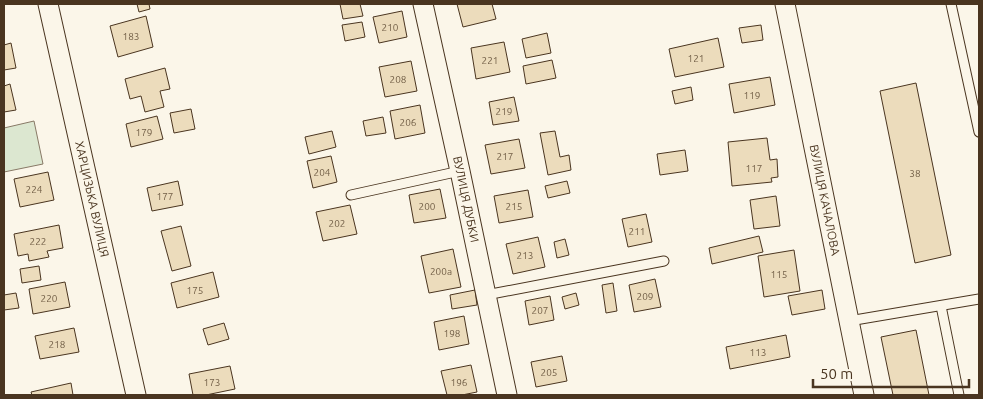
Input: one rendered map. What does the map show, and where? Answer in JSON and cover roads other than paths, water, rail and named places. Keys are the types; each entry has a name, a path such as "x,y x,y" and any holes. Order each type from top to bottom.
{"street":[{"name":"ХАРЦИЗЬКА ВУЛИЦЯ","path":"48,4 136,395"},
{"name":"ВУЛИЦЯ ДУБКИ","path":"423,4 507,395"},
{"name":"ВУЛИЦЯ КАЧАЛОВА","path":"785,4 864,395"}],"lane":[{"path":"951,4 979,132"},
{"path":"351,195 460,171"},
{"path":"486,294 664,261"},
{"path":"849,321 979,299"},
{"path":"941,306 959,395"}]}
